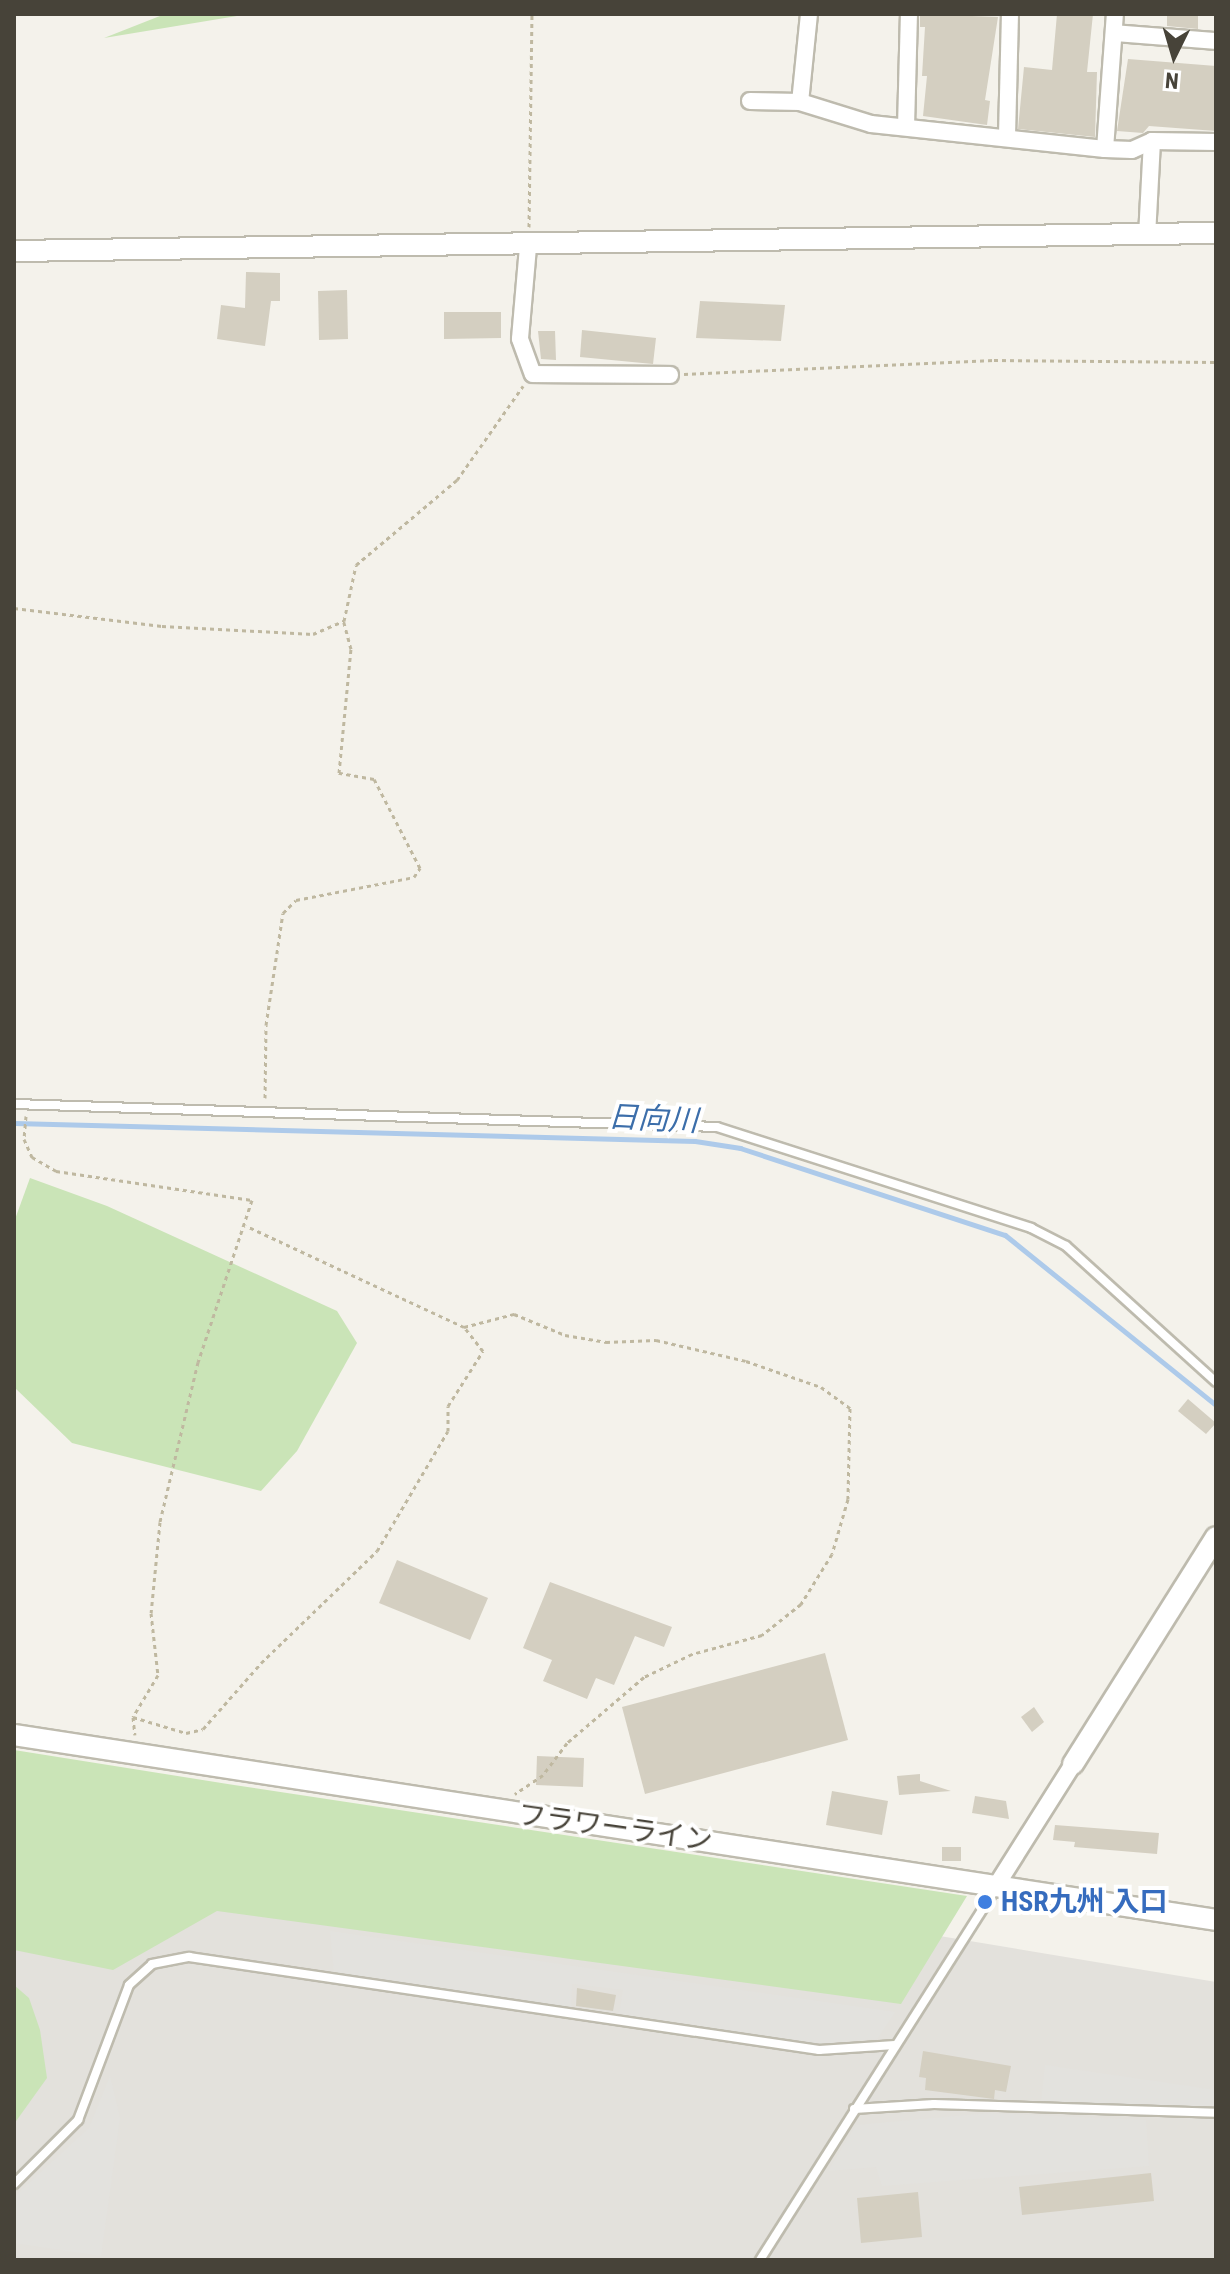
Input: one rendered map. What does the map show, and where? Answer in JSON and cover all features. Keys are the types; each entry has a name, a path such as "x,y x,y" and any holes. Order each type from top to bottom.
{"street":[{"path":"800,102 809,14"},
{"path":"906,127 909,14"},
{"path":"1007,136 1010,14"},
{"path":"1105,149 1115,14"},
{"path":"1114,33 1216,41"},
{"path":"750,101 800,102 871,124 1007,136 1105,149 1132,150 1152,141 1216,142"},
{"path":"1147,235 1152,141"},
{"path":"14,251 528,247 1216,233"},
{"path":"528,247 520,339 533,374 670,375"},
{"path":"996,1886 1216,1537"},
{"name":"フラワーライン","path":"14,1735 1216,1920"}],"lane":[{"path":"14,1104 732,1131 1031,1228 1066,1246 1216,1382"},
{"path":"760,2260 996,1886"},
{"path":"14,2184 78,2120 129,1985 152,1964 189,1957 819,2050 895,2045"},
{"path":"854,2109 934,2104 1216,2113"}],"path":[{"path":"528,247 532,14"},
{"path":"670,375 812,364 1216,362"},
{"path":"264,1114 266,1025 283,913 296,900 414,877 420,868 374,779 339,773 351,649 344,621 356,565 457,480 533,374"},
{"path":"14,608 162,626 313,634 344,621"},
{"path":"26,1117 24,1139 32,1157 56,1171 252,1200 246,1226 198,1362 160,1522 151,1613 158,1675 133,1717 186,1733 203,1729 261,1663 377,1551 448,1431 448,1406 483,1351 464,1327 246,1226"},
{"path":"464,1327 514,1314 579,1338 637,1345 656,1340 761,1366 821,1387 850,1408 848,1499 832,1554 801,1604 762,1635 692,1654 644,1677 567,1743 543,1775 492,1809"}],"shaded area":[{"path":"14,1782 1216,1982 1216,2260 14,2260"},
{"path":"330,1931 895,2012 877,2039 815,2044 619,2015 623,1990 572,1984 571,2008 334,1973"},
{"path":"1045,2065 1216,2090 1216,2108 1041,2103"},
{"path":"110,2076 120,2118 101,2256 14,2243 14,2197 89,2128"},
{"path":"989,2113 1146,2120 1149,2166 882,2186 876,2167 828,2171 856,2125"}],"green space":[{"path":"165,14 249,14 104,38"},
{"path":"30,1178 107,1206 337,1311 357,1343 297,1451 261,1491 72,1443 14,1387 14,1222"},
{"path":"14,1750 967,1896 901,2004 217,1911 113,1970 14,1950"},
{"path":"14,1985 29,1998 40,2030 47,2078 14,2124"}],"building":[{"path":"920,14 998,17 985,100 990,101 987,125 923,116 927,76 922,76 925,27 920,27"},
{"path":"1057,14 1093,14 1087,72 1097,72 1095,137 1018,129 1024,67 1052,70"},
{"path":"1167,14 1198,14 1198,29 1167,26"},
{"path":"1128,59 1216,66 1216,131 1149,126 1143,133 1117,131"},
{"path":"246,272 280,273 280,301 271,301 265,346 217,339 221,305 245,308"},
{"path":"347,290 348,339 319,340 318,291"},
{"path":"700,301 785,305 781,341 696,338"},
{"path":"444,312 501,312 501,338 444,339"},
{"path":"582,330 656,338 653,364 580,357"},
{"path":"538,331 555,331 556,360 541,359"},
{"path":"1188,1399 1216,1423 1206,1434 1178,1411"},
{"path":"397,1560 488,1598 470,1640 379,1603"},
{"path":"550,1582 672,1627 664,1647 635,1636 614,1685 596,1678 587,1699 543,1681 552,1660 523,1648"},
{"path":"825,1653 848,1740 645,1794 622,1707"},
{"path":"1034,1707 1044,1722 1032,1732 1021,1717"},
{"path":"537,1756 584,1758 583,1787 536,1785"},
{"path":"920,1774 920,1781 951,1791 899,1795 897,1776"},
{"path":"832,1791 888,1801 882,1835 826,1825"},
{"path":"975,1796 1006,1801 1009,1819 972,1813"},
{"path":"1055,1825 1159,1833 1157,1854 1074,1847 1075,1842 1053,1840"},
{"path":"942,1847 961,1847 961,1861 942,1861"},
{"path":"577,1988 616,1995 613,2011 576,2006"},
{"path":"923,2051 1011,2066 1006,2092 995,2090 994,2099 925,2090 926,2078 919,2077"},
{"path":"1151,2173 1154,2201 1022,2215 1019,2187"},
{"path":"918,2192 922,2237 861,2243 857,2198"}],"waterway":[{"name":"日向川","path":"14,1123 695,1141 740,1148 1005,1235 1216,1405"}],"place":[{"name":"HSR九州 入口","path":"985,1902"}]}
